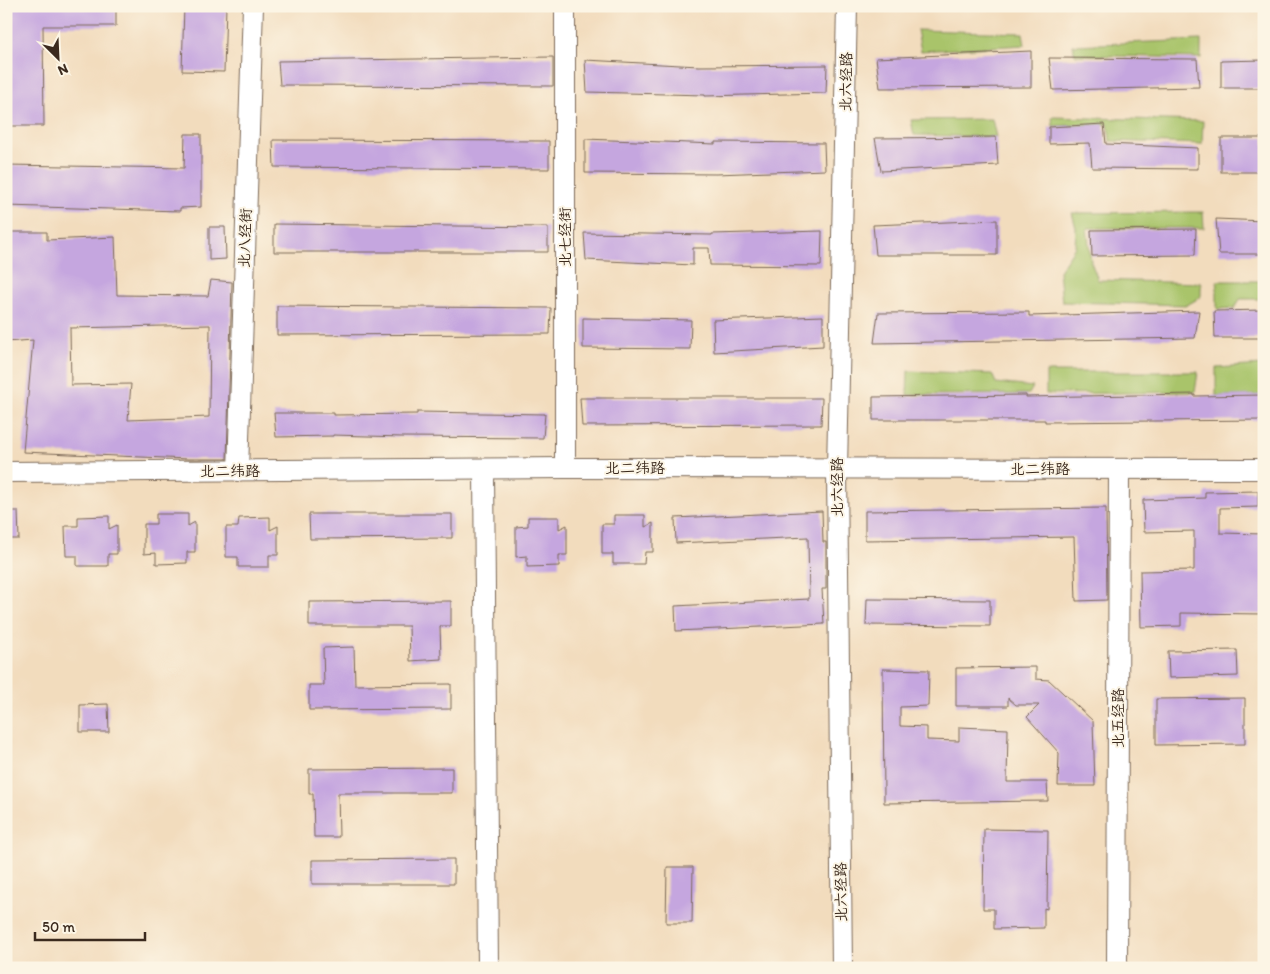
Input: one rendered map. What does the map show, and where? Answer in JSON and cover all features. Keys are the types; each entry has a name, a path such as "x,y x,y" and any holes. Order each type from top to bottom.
{"street":[{"name":"北八经街","path":"238,470 253,6"},
{"name":"北七经街","path":"565,6 565,468"},
{"name":"北六经路","path":"842,968 837,469 847,6"},
{"name":"北二纬路","path":"6,472 565,468 1264,469"},
{"path":"484,469 488,968"},
{"name":"北五经路","path":"1117,968 1119,469"}],"green space":[{"path":"917,30 1023,33 1025,45 921,51"},
{"path":"1201,40 1201,58 1075,55 1073,45"},
{"path":"1052,117 1203,121 1202,144 1110,141 1108,124 1053,126"},
{"path":"992,119 996,137 914,135 911,120"},
{"path":"1203,212 1204,228 1087,228 1091,262 1098,280 1201,283 1201,297 1187,305 1062,302 1059,271 1075,247 1076,228 1072,213"},
{"path":"1217,281 1264,281 1264,299 1240,299 1235,308 1217,309"},
{"path":"1264,365 1264,395 1216,396 1216,368"},
{"path":"908,371 992,374 996,383 1033,387 1029,394 907,395"},
{"path":"1046,372 1198,372 1195,392 1046,394"}],"building":[{"path":"6,6 116,6 116,26 43,26 44,126 9,126"},
{"path":"184,6 226,6 224,72 182,71"},
{"path":"1031,51 1031,87 880,88 876,58"},
{"path":"553,57 553,86 280,85 278,61"},
{"path":"1049,58 1197,59 1199,87 1053,90"},
{"path":"585,60 699,66 827,65 826,93 705,96 587,92"},
{"path":"1264,60 1264,88 1221,88 1221,61"},
{"path":"1104,124 1106,144 1198,148 1198,169 1092,168 1090,143 1049,144 1049,127"},
{"path":"185,134 201,134 201,207 180,208 180,211 6,206 6,165 184,168"},
{"path":"996,137 998,165 881,171 875,138"},
{"path":"1221,138 1264,138 1264,172 1221,172"},
{"path":"585,139 715,144 715,142 824,143 825,170 716,174 585,173"},
{"path":"273,140 549,141 549,169 274,167"},
{"path":"1216,219 1264,221 1264,254 1219,254"},
{"path":"997,220 997,255 876,255 873,225"},
{"path":"274,224 548,227 548,252 274,252"},
{"path":"209,227 225,227 226,259 209,260"},
{"path":"1196,229 1195,255 1092,256 1091,230"},
{"path":"822,231 821,266 710,265 709,248 693,248 693,265 586,260 584,233 712,235"},
{"path":"6,232 47,232 47,240 115,237 117,295 208,296 211,280 232,282 227,459 23,452 33,340 6,342","holes":["210,325 209,417 128,420 131,384 71,385 70,328"]},
{"path":"277,306 551,308 550,334 277,335"},
{"path":"1264,310 1264,338 1215,338 1214,311"},
{"path":"1199,311 1195,338 874,343 878,313 1029,312 1029,316"},
{"path":"823,316 823,346 714,352 713,320"},
{"path":"583,318 691,320 690,349 583,348"},
{"path":"1194,394 1194,396 1264,395 1264,420 1045,422 1045,420 873,420 873,397"},
{"path":"580,398 822,398 821,425 582,426"},
{"path":"417,412 545,414 543,438 333,435 276,437 274,413 334,413 334,415 417,414"},
{"path":"1258,491 1258,507 1220,508 1220,533 1264,534 1264,614 1181,613 1181,626 1141,627 1140,571 1194,570 1194,531 1144,532 1143,500 1205,498 1205,492"},
{"path":"1106,508 1107,600 1076,601 1074,537 865,540 865,511"},
{"path":"6,511 18,511 19,539 6,539"},
{"path":"822,511 823,542 826,542 826,589 822,589 824,624 676,631 675,606 809,599 808,537 676,543 675,518"},
{"path":"156,514 188,514 188,526 195,522 195,552 187,552 187,563 156,564 156,553 144,554 144,524 156,524"},
{"path":"309,514 452,514 452,538 310,539"},
{"path":"614,515 645,515 645,527 653,523 653,552 645,552 644,564 613,564 613,554 602,554 602,524 614,524"},
{"path":"109,516 109,529 117,525 117,554 108,554 108,566 77,566 77,556 66,556 65,526 78,526 78,517"},
{"path":"270,517 270,530 278,526 278,555 269,555 269,567 238,567 238,557 226,557 226,527 238,527 239,518"},
{"path":"528,517 559,517 559,529 567,525 567,555 559,555 559,566 527,567 527,556 516,557 516,527 528,526"},
{"path":"867,599 990,600 990,626 866,625"},
{"path":"451,601 451,626 440,626 441,659 410,661 409,626 309,626 309,602"},
{"path":"354,647 355,685 451,684 451,709 309,710 309,685 324,685 323,648"},
{"path":"1237,650 1238,676 1169,678 1168,651"},
{"path":"1036,667 1036,679 1049,680 1093,721 1095,786 1058,786 1059,753 1027,717 1039,705 1016,705 1008,698 1008,706 956,706 956,668"},
{"path":"883,669 929,670 928,706 900,707 900,726 927,727 927,740 959,741 959,727 1008,729 1007,782 1047,782 1048,801 884,803"},
{"path":"1245,698 1245,744 1156,745 1156,699"},
{"path":"108,704 109,732 80,732 80,705"},
{"path":"452,768 452,793 338,793 339,837 314,837 313,794 309,794 309,769"},
{"path":"984,829 1048,830 1047,909 1044,908 1044,928 994,929 994,909 983,909"},
{"path":"454,859 454,884 312,884 312,860"},
{"path":"667,867 693,867 692,923 666,923"}]}
